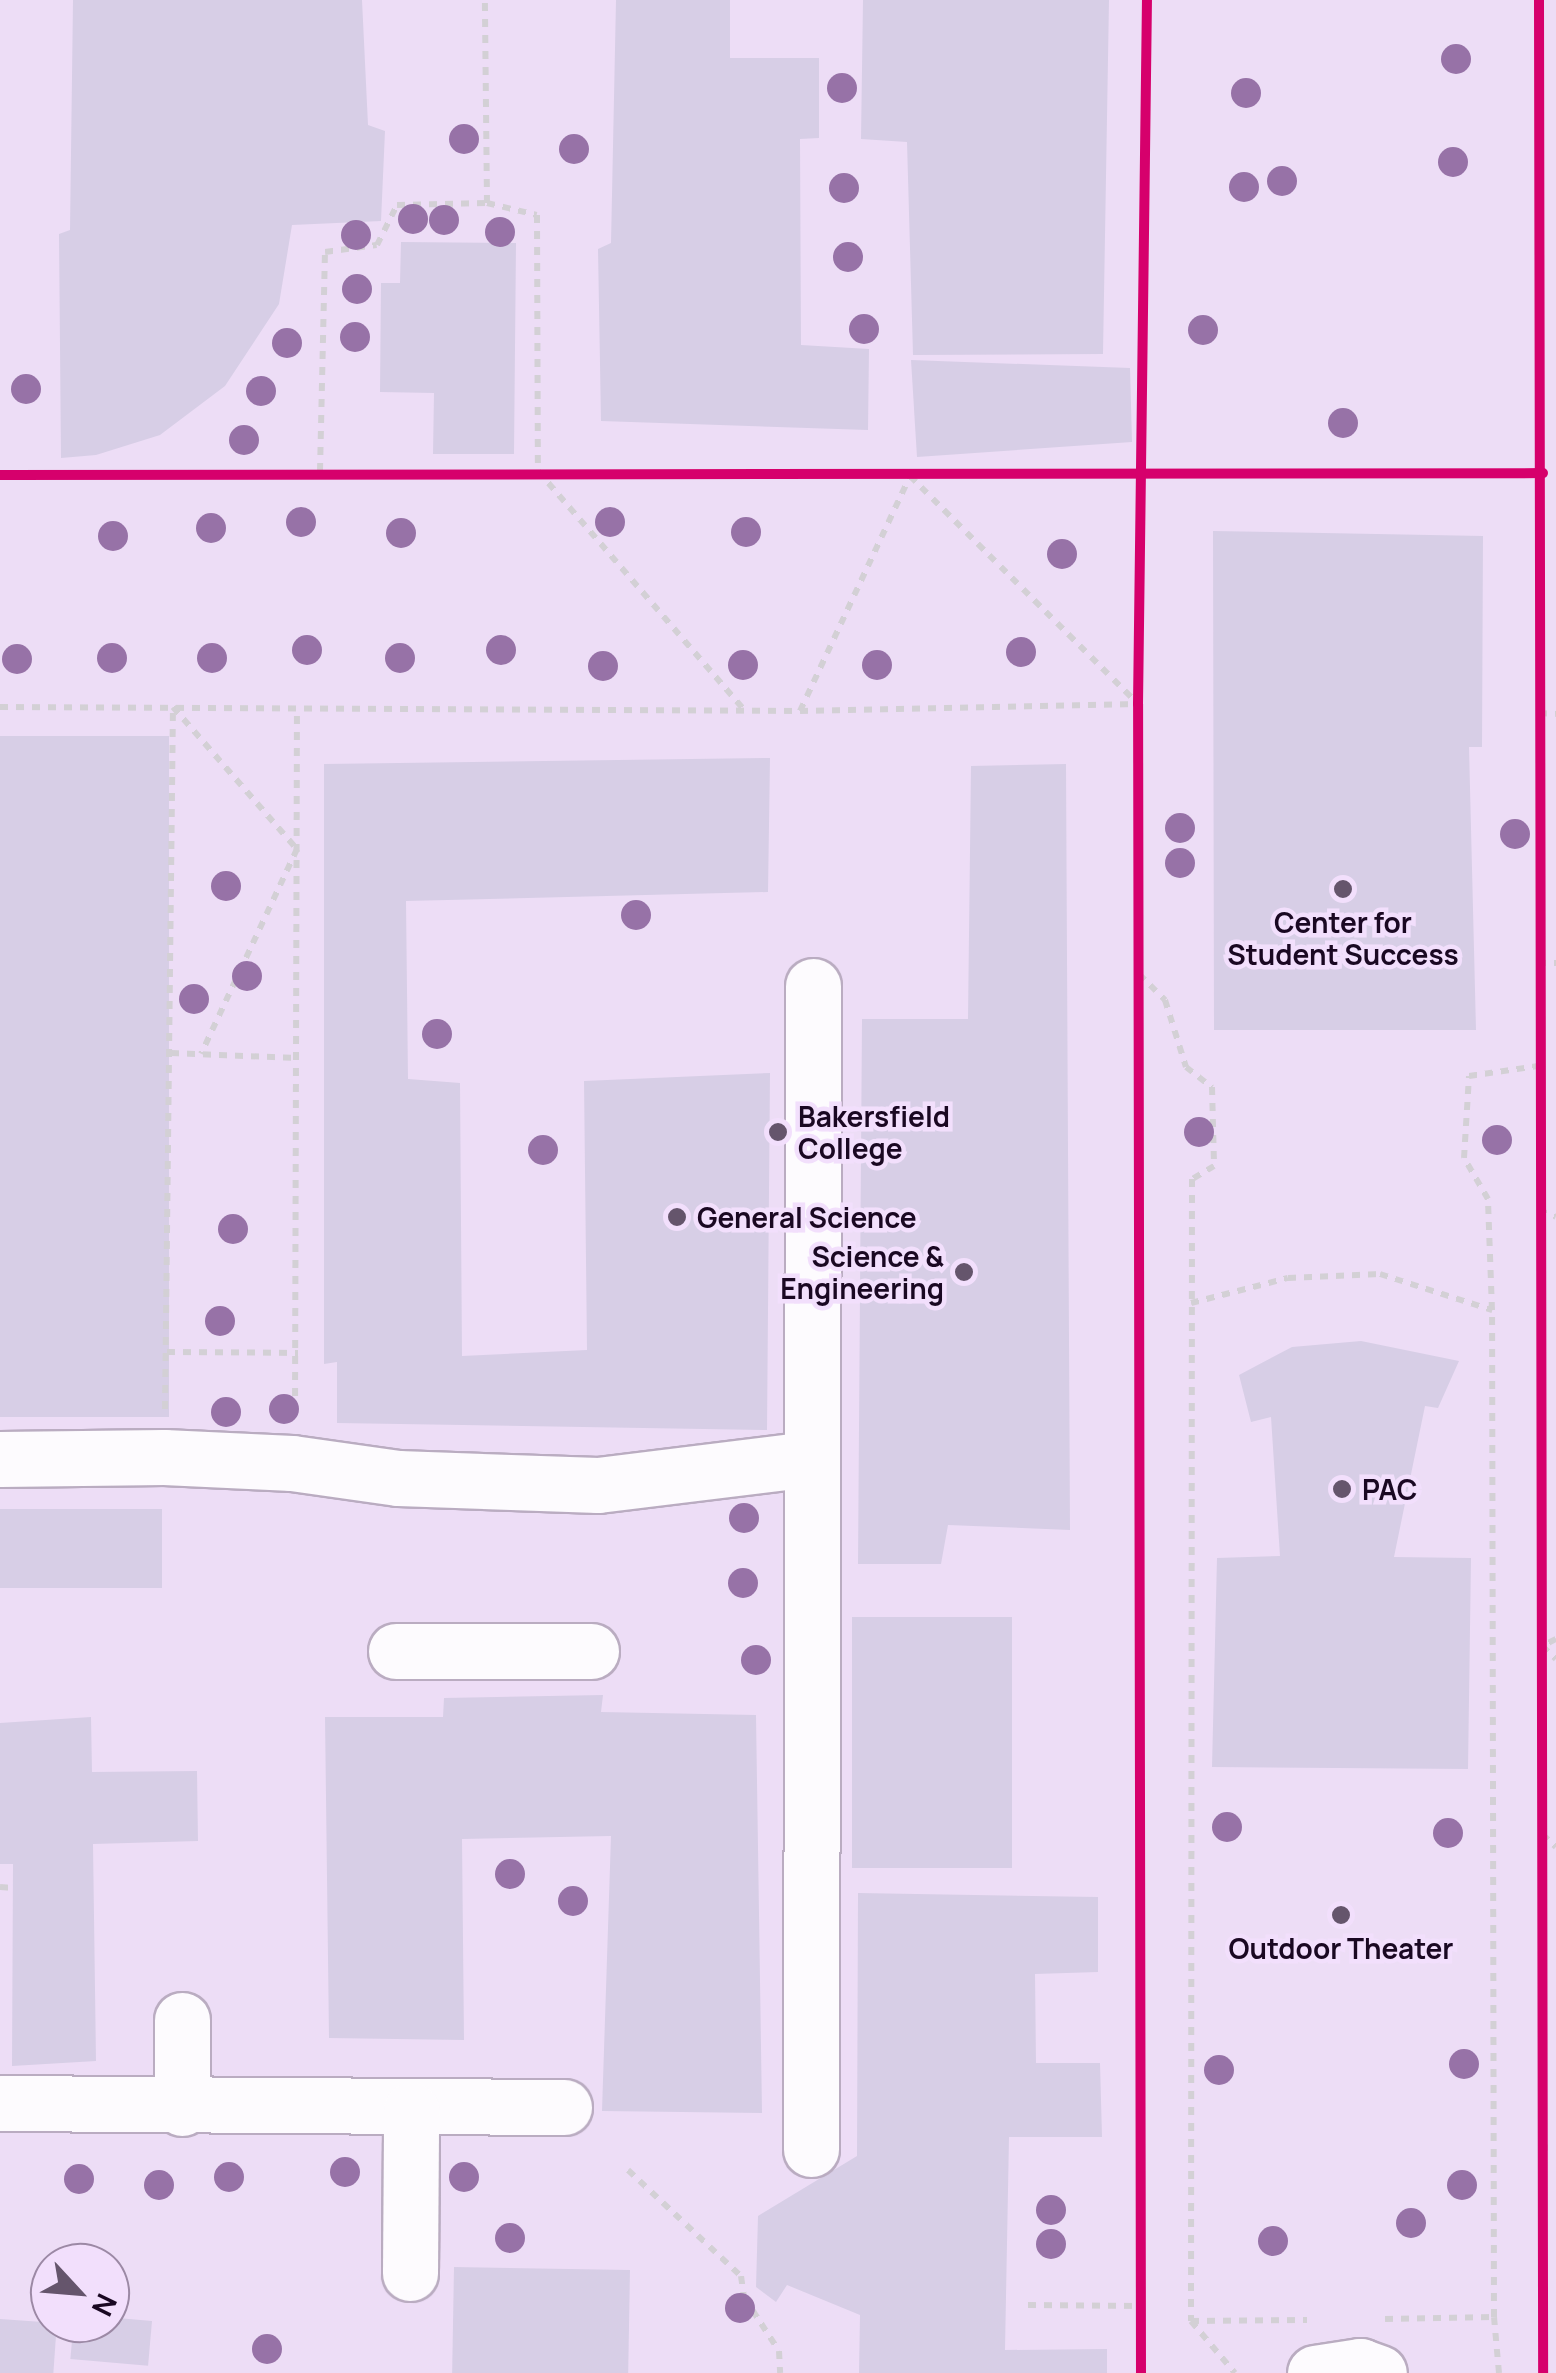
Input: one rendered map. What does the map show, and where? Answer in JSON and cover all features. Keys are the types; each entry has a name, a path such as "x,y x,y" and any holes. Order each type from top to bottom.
{"street":[{"path":"811,2149 813,986"},
{"path":"0,1460 164,1456 292,1463 398,1478 598,1485 810,1460"},
{"path":"396,1650 591,1650"},
{"path":"182,2020 182,2108"},
{"path":"0,2103 182,2108 564,2108"},
{"path":"410,2274 411,2110"},
{"path":"1315,2373 1360,2366 1379,2373"}],"path":[{"path":"484,0 487,203"},
{"path":"320,471 324,252 376,245 397,205 487,203 536,216 538,472 745,711"},
{"path":"300,472 340,471"},
{"path":"518,471 558,472"},
{"path":"890,476 929,476"},
{"path":"800,711 910,476"},
{"path":"910,476 1138,704"},
{"path":"1138,684 1138,723"},
{"path":"1539,695 1539,733"},
{"path":"0,707 800,711 1138,704"},
{"path":"173,706 297,849"},
{"path":"164,1456 173,706"},
{"path":"292,1463 298,1353 297,710"},
{"path":"1539,714 1556,714"},
{"path":"201,1054 297,849"},
{"path":"1538,944 1538,980"},
{"path":"1139,955 1139,994"},
{"path":"1538,964 1556,963"},
{"path":"1139,974 1165,1000 1186,1066 1212,1086 1214,1166 1192,1179 1191,2321 1235,2373"},
{"path":"1538,1049 1538,1084"},
{"path":"170,1053 297,1058"},
{"path":"1499,2373 1494,2317 1492,1310 1488,1199 1464,1158 1470,1076 1538,1066"},
{"path":"1539,1192 1539,1230"},
{"path":"1539,1210 1556,1217"},
{"path":"1192,1303 1288,1278 1380,1274 1492,1310"},
{"path":"166,1352 298,1353"},
{"path":"1542,1626 1542,1665"},
{"path":"1542,1646 1556,1638"},
{"path":"1542,1646 1556,1659"},
{"path":"1542,1815 1542,1854"},
{"path":"1542,1834 1556,1847"},
{"path":"0,1887 13,1888"},
{"path":"1540,2128 1540,2166"},
{"path":"1540,2148 1556,2147"},
{"path":"628,2170 741,2276 744,2297 779,2351 780,2373"},
{"path":"1140,2288 1140,2323"},
{"path":"1028,2305 1140,2306"}],"shaded area":[{"name":"Bakersfield College","path":"0,0 1556,0 1556,2373 0,2373"}],"building":[{"path":"73,0 362,0 368,125 385,131 381,221 292,225 279,304 225,386 160,435 96,455 61,458 59,234 70,230"},
{"path":"616,0 730,0 730,58 819,58 819,138 800,139 801,345 869,349 868,430 601,421 598,249 611,243"},
{"path":"863,0 1109,0 1103,354 913,355 907,142 861,139"},
{"path":"401,242 516,243 514,454 433,454 434,393 380,392 381,283 400,283"},
{"path":"911,360 1130,368 1132,442 917,457"},
{"name":"Center for Student Success","path":"1213,531 1483,536 1482,747 1469,747 1476,1030 1214,1030"},
{"path":"0,736 169,736 169,1417 0,1417"},
{"name":"General Science","path":"770,758 768,892 406,901 408,1079 460,1083 462,1356 587,1350 584,1081 770,1073 767,1430 337,1423 337,1362 324,1364 324,764"},
{"name":"Science & Engineering","path":"1066,764 1070,1530 948,1525 941,1564 858,1564 862,1019 968,1019 971,766"},
{"path":"1361,1341 1459,1361 1438,1408 1425,1406 1394,1557 1471,1558 1468,1769 1212,1767 1217,1558 1280,1556 1271,1417 1251,1422 1239,1375 1292,1347"},
{"path":"0,1509 162,1509 162,1588 0,1588"},
{"path":"852,1617 1012,1617 1012,1868 852,1868"},
{"path":"603,1695 601,1712 756,1715 762,2113 602,2111 611,1836 462,1839 464,2040 329,2038 325,1717 443,1717 444,1698"},
{"path":"91,1717 92,1772 197,1771 198,1841 93,1844 96,2061 12,2066 13,1864 0,1864 0,1723"},
{"path":"858,1893 1098,1897 1098,1972 1035,1974 1036,2063 1100,2063 1102,2137 1009,2137 1005,2350 1107,2349 1107,2373 859,2373 860,2315 787,2285 776,2302 756,2287 758,2216 857,2156"},
{"path":"454,2267 630,2270 628,2373 452,2373"},
{"path":"0,2319 30,2321 30,2343 55,2343 53,2373 0,2373"},
{"path":"130,2319 152,2321 148,2366 70,2359 72,2343 130,2343"}],"cycle path":[{"path":"1141,2373 1138,704 1147,0"},
{"path":"1539,0 1543,2373"},
{"path":"0,475 1543,473"}],"place":[{"name":"Center for Student Success","path":"1343,889"},
{"name":"Bakersfield College","path":"778,1132"},
{"name":"General Science","path":"677,1217"},
{"name":"Science & Engineering","path":"964,1272"},
{"name":"PAC","path":"1342,1489"},
{"name":"Outdoor Theater","path":"1341,1915"}]}
